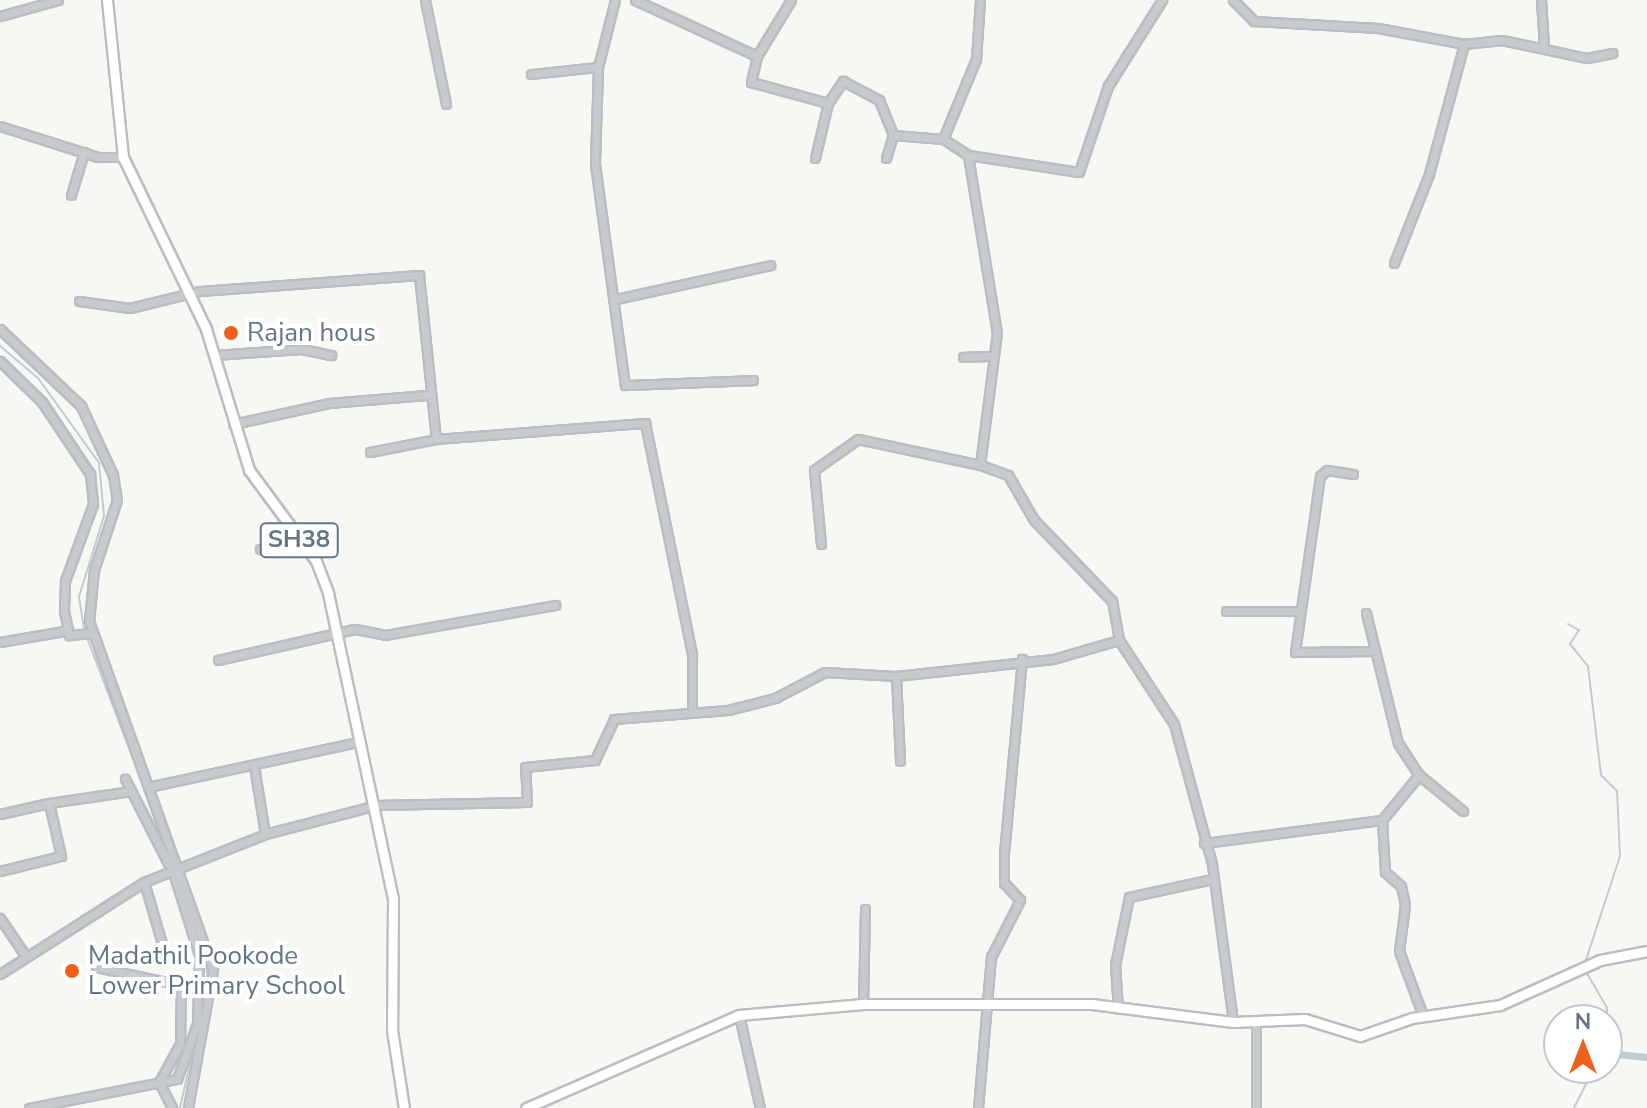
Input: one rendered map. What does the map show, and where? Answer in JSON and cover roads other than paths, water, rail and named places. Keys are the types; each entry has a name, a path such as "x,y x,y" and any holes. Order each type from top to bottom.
{"main road":[{"name":"SH38","path":"107,0 123,157 192,295 214,355 233,424 260,493 316,561 358,742 376,805 393,898 392,1030 404,1108"},
{"path":"526,1108 739,1015 863,1004 987,1000 1118,1009 1233,1022 1305,1019 1360,1036 1423,1016 1500,1005 1585,966 1647,951"}],"street":[{"path":"0,16 58,0"},
{"path":"425,0 446,104"},
{"path":"615,0 598,67 595,164 616,299 625,385 753,380"},
{"path":"635,0 757,56"},
{"path":"791,0 757,56 751,82 828,103"},
{"path":"943,139 976,59 980,0"},
{"path":"893,135 943,139 968,155 1079,172 1108,86 1162,0"},
{"path":"1233,0 1254,21 1378,28 1464,44 1544,46 1587,58 1613,53"},
{"path":"1541,0 1544,46"},
{"path":"1394,263 1429,174 1464,44"},
{"path":"531,74 598,67"},
{"path":"815,158 828,103 843,81 864,89 879,100 893,135 886,158"},
{"path":"0,126 84,152 123,157"},
{"path":"71,195 84,152"},
{"path":"968,155 997,333 993,356 998,369 980,465"},
{"path":"616,299 770,265"},
{"path":"79,301 130,308 192,295 419,275 427,395 436,439"},
{"path":"0,329 81,406 113,475 117,500 87,603 91,634 179,864 213,970 188,1108"},
{"path":"214,355 302,349 331,355"},
{"path":"963,357 993,356"},
{"path":"0,361 42,402 90,474 93,504 65,581 64,631"},
{"path":"233,424 329,403 427,395"},
{"path":"370,452 436,439 645,423 689,641 692,711"},
{"path":"821,544 814,470 858,439 980,465 1008,475 1034,520 1112,601 1119,640 1174,724 1212,879 1233,1022"},
{"path":"1353,474 1327,470 1320,476 1299,611 1296,656 1373,651"},
{"path":"260,549 296,537"},
{"path":"218,660 333,633 385,635 555,605"},
{"path":"1226,611 1299,611"},
{"path":"1366,613 1398,743 1419,775 1463,811"},
{"path":"0,642 64,631 75,636 91,634"},
{"path":"0,974 25,955 144,882 179,864 265,834 376,805 527,802 525,767 595,760 614,719 775,698 825,672 896,676 1022,659 1053,659 1119,640"},
{"path":"978,1108 991,957 1020,900 1004,883 1004,853 1022,659"},
{"path":"896,676 900,761"},
{"path":"148,787 358,742"},
{"path":"254,766 265,834"},
{"path":"1419,775 1382,820 1385,872 1401,886 1405,905 1399,951 1423,1016"},
{"path":"29,1108 177,1079 201,998 199,955 170,870 125,779"},
{"path":"0,814 131,791"},
{"path":"0,871 61,856 49,803"},
{"path":"1204,843 1382,820"},
{"path":"1118,1009 1115,965 1129,897 1212,879"},
{"path":"144,882 165,954"},
{"path":"863,1004 865,909"},
{"path":"0,918 25,955"},
{"path":"96,967 181,985 180,1044 159,1082"},
{"path":"739,1015 760,1108"},
{"path":"1256,1020 1256,1108"},
{"path":"159,1082 172,1108"}],"waterway":[{"path":"0,346 38,378 99,463 104,516 79,597 84,629"},
{"path":"1568,624 1579,630 1570,644 1588,666 1601,775 1617,791 1620,856 1585,963"},
{"path":"86,635 159,827"},
{"path":"204,954 208,979"},
{"path":"1585,970 1605,1004"},
{"path":"180,1108 196,1036"},
{"path":"1623,1055 1647,1057"},
{"path":"1574,1108 1586,1084"}],"place":[{"name":"Rajan hous","path":"231,333"},
{"name":"Madathil Pookode Lower Primary School","path":"72,971"}]}
